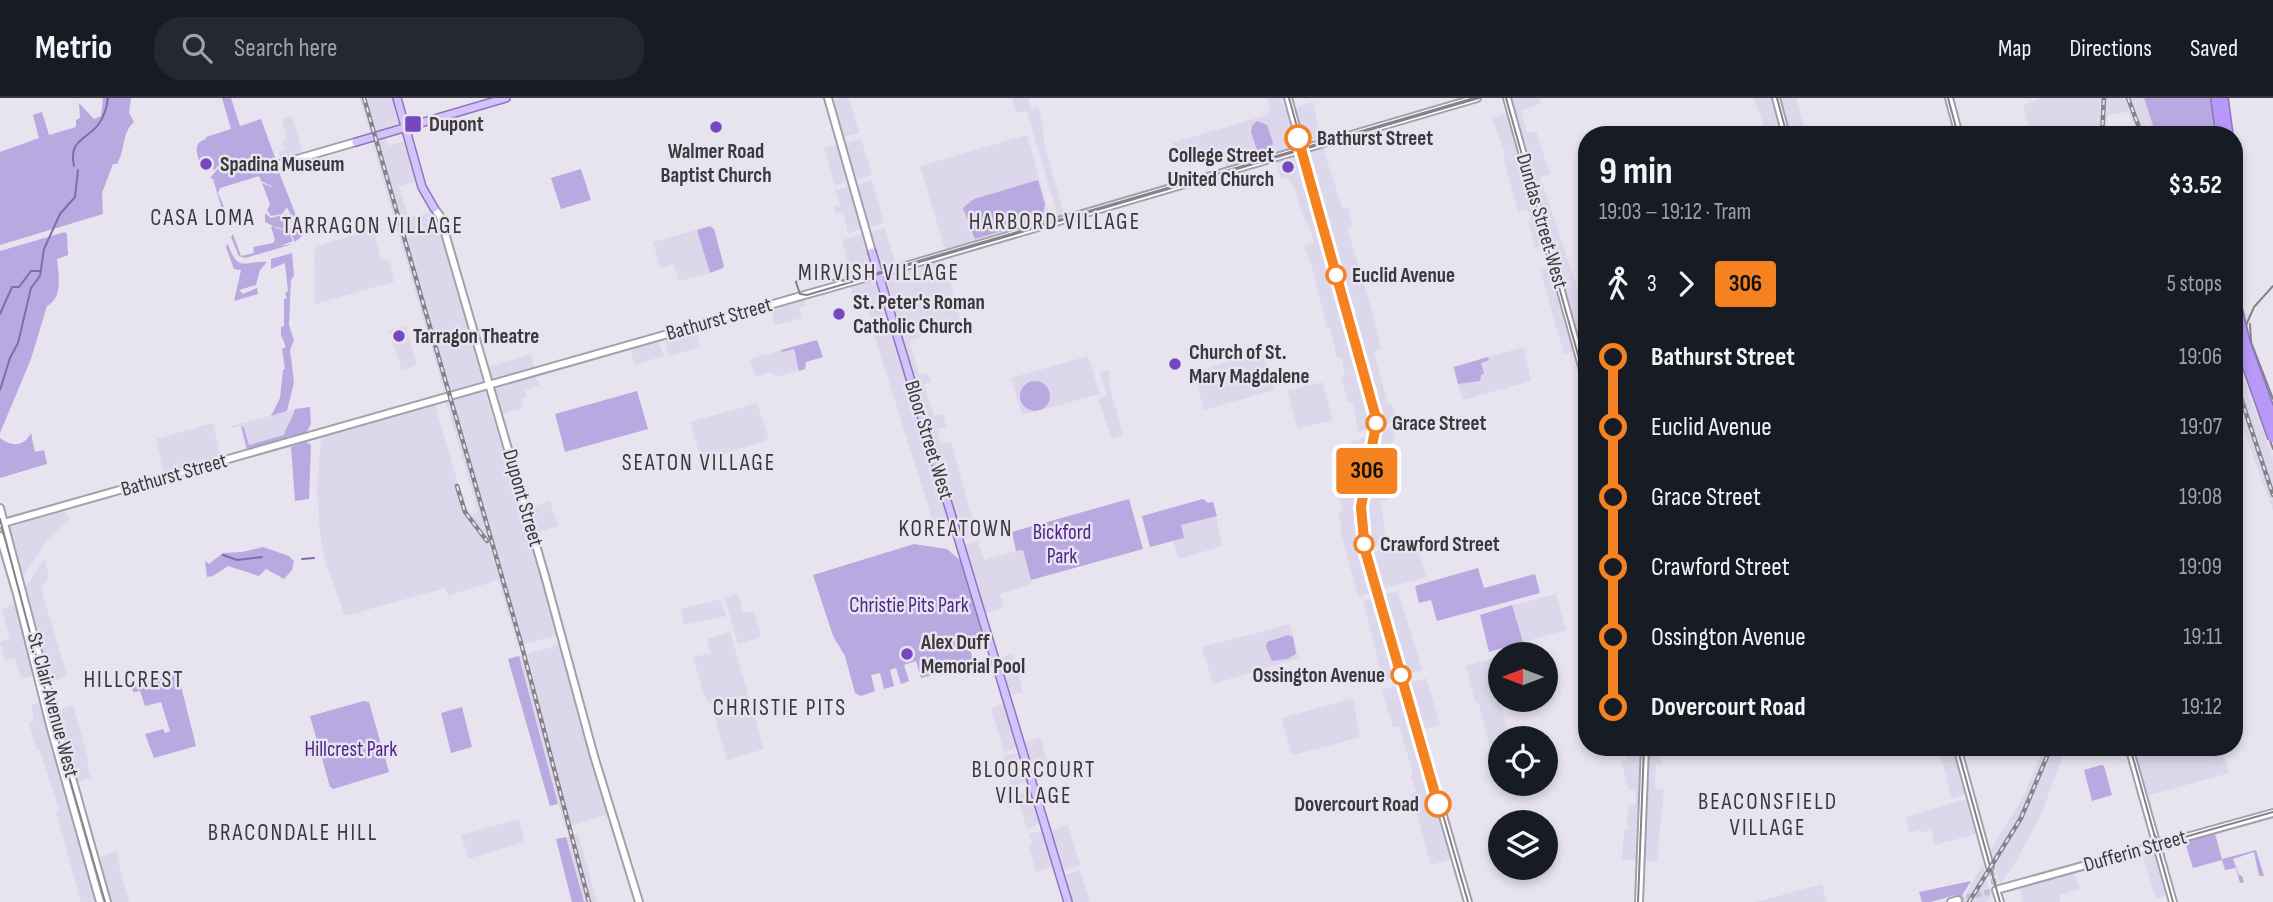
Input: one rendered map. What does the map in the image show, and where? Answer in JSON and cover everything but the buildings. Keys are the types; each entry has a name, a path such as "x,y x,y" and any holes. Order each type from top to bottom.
{"highway":[{"path":"2216,98 2220,126"},
{"path":"2223,98 2227,126"},
{"path":"2243,334 2273,420"},
{"path":"2243,354 2273,438"}],"main road":[{"name":"Dupont Street","path":"397,98 422,187 440,216 545,576 594,756 639,902"},
{"path":"280,164 506,98"},
{"name":"Bloor Street West","path":"828,98 1068,902"},
{"path":"1288,98 1376,415 1376,429 1362,504 1366,550 1468,902"},
{"name":"Bathurst Street","path":"2,524 879,274 1477,98"},
{"name":"Dundas Street West","path":"1507,98 1578,352"},
{"path":"1776,98 1784,126"},
{"path":"1949,98 1957,126"},
{"name":"St. Clair Avenue West","path":"0,508 2,524 107,902"},
{"name":"St. Clair Avenue West","path":"0,536 100,902"},
{"path":"1639,902 1645,756"},
{"path":"1959,756 1990,867"},
{"path":"2131,756 2172,902"},
{"name":"Dufferin Street","path":"2000,902 1996,890 2273,813"}],"shaded area":[{"path":"360,98 392,98 399,125 370,133"},
{"path":"849,98 859,133 844,137 834,101"},
{"path":"1012,98 1028,98 1031,109 1038,107 1064,215 1058,217 1027,111 1016,113"},
{"path":"1268,98 1281,98 1285,111 1313,102 1323,147 1342,208 1348,207 1353,226 1347,228 1381,349 1374,352 1388,404 1392,404 1396,421 1358,432 1353,401 1348,402 1341,376 1345,374 1341,357 1337,358 1330,328 1327,328 1304,246 1314,243 1293,185 1287,178 1281,179 1276,162 1277,152 1226,167 1221,151 1177,161 1172,143 1267,115 1270,109"},
{"path":"1512,98 1539,98 1541,104 1521,110 1527,133 1536,131 1550,174 1540,177 1578,289 1578,350 1564,354 1540,270 1558,265 1552,243 1535,248 1528,222 1531,220 1529,212 1527,209 1518,212 1503,156 1505,152 1492,118 1515,111"},
{"path":"1754,98 1796,98 1804,126 1764,126"},
{"path":"2043,98 2144,98 2153,126 2133,126 2128,112 2107,115 2106,126 2029,126 2023,105"},
{"path":"292,116 303,154 282,160 278,152 285,150 282,141 287,139 282,119"},
{"path":"1027,135 1050,219 945,249 920,166"},
{"path":"386,138 388,146 404,141 416,181 399,186 408,217 432,213 435,217 483,382 444,392 372,142"},
{"path":"861,138 872,175 857,180 846,143"},
{"path":"837,145 848,181 835,186 824,148"},
{"path":"872,180 884,223 870,227 858,185"},
{"path":"849,187 862,229 848,233 843,212 836,213 834,207 840,205 835,190"},
{"path":"885,228 897,268 942,255 960,319 920,331 921,337 911,340 910,344 919,375 928,373 931,382 924,384 934,416 943,414 946,427 937,429 941,444 951,442 977,536 962,540 957,526 936,531 871,325 898,318 871,232"},
{"path":"373,230 380,256 390,262 394,282 315,304 314,251 317,246"},
{"path":"697,230 710,273 679,281 674,264 660,268 653,242"},
{"path":"863,234 873,270 852,277 842,240"},
{"path":"876,279 887,315 871,319 866,304 856,306 850,286"},
{"path":"804,300 807,306 799,308 802,318 775,325 771,309"},
{"path":"406,327 417,365 402,370 388,331"},
{"path":"696,330 700,347 669,356 666,338"},
{"path":"658,341 664,356 634,365 631,349"},
{"path":"793,347 799,371 777,377 771,372 755,377 750,359"},
{"path":"1524,347 1531,381 1463,400 1453,367"},
{"path":"1262,352 1274,390 1204,410 1194,372"},
{"path":"531,354 534,367 492,380 488,367"},
{"path":"1088,356 1100,394 1022,415 1011,378"},
{"path":"1109,370 1111,392 1123,435 1112,438 1098,399 1107,396 1100,372"},
{"path":"535,376 540,385 525,390 526,397 521,399 523,408 502,414 495,388"},
{"path":"2243,377 2273,457 2273,511 2243,428"},
{"path":"1322,382 1333,420 1298,429 1287,391"},
{"path":"485,391 556,636 518,646 498,580 448,596 445,588 345,616 326,564 320,534 317,489 321,438 435,405 463,501 471,515 478,512 446,402"},
{"path":"757,403 769,440 701,460 690,422"},
{"path":"306,407 301,430 246,446 241,426 230,426"},
{"path":"213,423 221,457 164,472 156,439"},
{"path":"1392,427 1395,441 1388,444 1393,460 1383,463 1389,482 1383,484 1387,500 1381,502 1386,543 1372,547 1360,546 1373,592 1358,597 1340,528 1342,527 1338,512 1343,510 1337,491 1357,485 1353,472 1356,471 1355,467 1350,468 1348,463 1352,461 1350,442"},
{"path":"1203,499 1208,503 1213,502 1222,546 1179,559 1174,543 1175,539 1183,537 1175,507"},
{"path":"550,501 558,526 537,532 530,508"},
{"path":"63,511 70,519 47,541 22,575 9,527"},
{"path":"1416,540 1426,577 1382,589 1372,553"},
{"path":"978,541 984,560 1023,549 1032,584 1000,594 1004,608 986,613 965,547 966,544"},
{"path":"44,559 49,576 41,588 67,676 50,682 26,587"},
{"path":"1398,591 1422,670 1383,681 1363,601"},
{"path":"738,593 743,613 754,611 761,637 738,644 725,598"},
{"path":"1556,594 1566,630 1523,642 1512,605"},
{"path":"720,599 726,616 684,625 681,609"},
{"path":"15,601 36,675 21,679 15,658 5,661 0,642 10,639 2,611"},
{"path":"1290,624 1299,658 1213,684 1202,647"},
{"path":"730,632 764,749 727,760 712,707 704,695 693,657 711,653 707,639"},
{"path":"561,644 586,743 608,814 565,828 519,656"},
{"path":"1012,654 1023,692 1012,695 999,658"},
{"path":"1488,660 1488,712 1503,712 1506,726 1488,726 1488,740 1478,701 1475,702 1466,666"},
{"path":"1426,678 1440,725 1422,730 1409,683"},
{"path":"1401,685 1451,859 1431,865 1411,794 1416,792 1411,776 1413,774 1399,726 1393,727 1382,690"},
{"path":"1353,698 1360,737 1291,754 1282,718"},
{"path":"41,702 98,902 81,902 56,812 59,810 29,723 34,721 31,705"},
{"path":"73,705 91,778 78,782 57,710"},
{"path":"1005,705 1017,747 1004,752 991,708"},
{"path":"1040,737 1051,774 1036,778 1025,742"},
{"path":"1019,752 1028,781 1011,787 1003,756"},
{"path":"1626,756 1660,756 1662,765 1656,765 1655,788 1664,790 1657,861 1622,860 1624,830 1630,828 1627,820 1629,809 1636,804 1635,789 1629,791 1621,762 1627,760"},
{"path":"1940,756 1955,756 1966,794 1952,799"},
{"path":"2040,756 2063,756 2040,817 2015,863 2000,884 1990,851 2024,795"},
{"path":"2224,756 2229,773 2147,796 2136,758"},
{"path":"1030,791 1040,823 1027,829 1016,794"},
{"path":"1966,799 1976,834 1935,845 1931,830 1909,833 1905,817"},
{"path":"519,819 525,842 468,859 461,835"},
{"path":"1068,825 1080,865 1063,870 1051,830"},
{"path":"1042,831 1053,866 1036,872 1029,847 1032,843 1029,834"},
{"path":"578,833 597,902 584,902 566,837"},
{"path":"2153,850 2166,895 2156,899 2142,854"},
{"path":"116,851 129,902 111,902 98,858"},
{"path":"1983,864 1991,897 1987,902 1961,902"},
{"path":"1080,870 1090,902 1073,902 1064,875"},
{"path":"2074,873 2080,889 2059,895 2060,902 2023,902 2019,888"},
{"path":"1822,884 1827,902 1756,902"}],"green space":[{"path":"103,98 131,98 129,113 134,122 127,131 120,159 117,164 113,164 102,193 103,214 0,245 0,152 39,138 33,115 42,112 49,135 76,127 76,120 80,118 79,103 94,119 101,116"},
{"path":"222,98 231,98 240,126 261,119 278,166 276,168 300,226 302,236 295,242 290,232 293,219 287,207 282,214 271,216 267,210 270,204 262,183 273,187 261,181 259,176 220,188 218,193 225,209 222,209 213,179 210,178 221,165 218,150 220,164 214,170 210,166 214,163 213,160 205,158 199,161 197,150 206,137 231,129"},
{"path":"2144,98 2212,98 2216,126 2153,126"},
{"path":"1257,121 1267,125 1273,143 1271,150 1266,153 1257,150 1251,132"},
{"path":"581,169 591,200 561,209 551,178"},
{"path":"1038,180 1045,204 1042,219 975,239 963,208 974,199"},
{"path":"265,213 271,218 286,214 291,216 289,231 273,227 289,232 293,241 280,246 293,244 245,258 239,256 231,237 233,234 241,256 254,253 253,247 273,243 275,240 271,227 273,226 265,222"},
{"path":"710,226 714,229 724,266 710,273 697,230"},
{"path":"65,232 68,255 57,259 58,291 47,306 31,359 0,433 0,251"},
{"path":"228,244 235,259 243,264 267,262 260,270 256,285 239,290 243,294 257,288 258,294 234,301 241,270 234,269 226,247"},
{"path":"292,253 294,276 291,280 289,325 294,340 290,350 294,382 287,411 271,416 280,398 285,369 282,349 286,347 281,327 284,326 284,299 287,298 285,293 288,291 285,263 271,269 271,259"},
{"path":"817,340 823,357 806,362 805,369 799,371 794,349 781,350"},
{"path":"1488,357 1489,360 1481,363 1484,374 1481,375 1480,381 1458,384 1454,367"},
{"path":"1035,381 1045,386 1050,396 1045,406 1035,411 1025,406 1020,396 1025,386"},
{"path":"637,391 648,429 565,452 555,414"},
{"path":"310,407 311,424 306,433 247,450 241,426 249,445 284,435 295,409"},
{"path":"31,433 35,452 44,450 47,464 0,478 0,438 17,444 25,441"},
{"path":"306,442 311,445 309,499 295,501 291,447"},
{"name":"Bickford Park","path":"1129,499 1143,549 1031,580 1023,550 1016,551 1012,532"},
{"path":"1203,499 1208,503 1213,502 1217,516 1181,525 1184,538 1150,547 1142,516"},
{"name":"Christie Pits Park","path":"914,544 947,549 961,561 987,645 970,650 974,662 921,678 916,661 904,665 909,681 901,684 896,668 890,670 894,686 884,689 880,673 871,675 875,691 861,696 855,693 845,656 833,636 813,575"},
{"path":"263,547 289,556 294,561 292,570 284,579 266,569 259,576 228,566 207,577 205,561 209,564 223,553"},
{"path":"1478,568 1484,588 1535,574 1540,593 1437,621 1431,600 1419,603 1415,586"},
{"path":"1512,605 1523,642 1488,642 1488,648 1480,615"},
{"path":"1288,635 1293,637 1296,654 1287,659 1272,661 1266,647 1267,642"},
{"path":"519,656 558,804 550,806 508,659"},
{"path":"178,674 196,746 154,758 145,734 163,729 165,733 170,731 161,702 145,706 140,691 133,692 132,687"},
{"name":"Hillcrest Park","path":"364,701 369,702 389,772 333,789 330,787 310,716"},
{"path":"462,707 472,747 451,753 441,713"},
{"path":"2104,766 2112,795 2092,801 2084,770"},
{"path":"2215,834 2222,859 2256,850 2264,876 2259,876 2254,852 2233,859 2244,882 2240,883 2236,868 2225,870 2222,860 2193,868 2185,842"},
{"path":"566,837 584,902 572,902 556,839"},
{"path":"1971,881 1958,902 1956,895 1922,902 1919,892"}],"waterway":[{"path":"74,166 76,145 100,122 108,98"},
{"path":"0,390 10,358 18,343 31,288 40,276 44,249 60,214 75,197 78,170"},
{"path":"0,314 12,287 19,287 31,271 40,271"},
{"path":"223,555 237,560 262,557"},
{"path":"302,559 314,558"}],"tunnel":[{"path":"1958,900 1996,890 1990,867"}],"tram line":[{"path":"1289,98 1377,415 1364,504 1367,550 1468,902"},
{"path":"1474,98 850,281 800,278 796,282 800,294 807,295 1479,98"},
{"path":"1506,98 1578,355"},
{"path":"1777,98 1785,126"},
{"path":"1948,98 1956,126"},
{"name":"306","path":"1298,138 1376,420 1361,507 1365,550 1438,804"},
{"path":"2243,332 2254,307 2273,286"},
{"path":"2250,324 2251,342 2273,399"},
{"path":"2243,367 2273,449"},
{"path":"0,519 105,902"},
{"path":"1638,902 1644,756"},
{"path":"1959,756 2000,902"},
{"path":"2132,756 2173,902"},
{"path":"2154,834 2158,841 2167,842 2273,812"}],"railway":[{"path":"364,98 521,643 589,902"},
{"path":"2102,126 2104,98"},
{"path":"2128,98 2139,126"},
{"path":"2243,404 2273,495"},
{"path":"457,486 465,512 487,541"},
{"path":"1969,902 2021,818 2047,756"}],"place":[{"name":"Dupont","path":"413,124"},
{"name":"Walmer Road Baptist Church","path":"716,127"},
{"name":"Bathurst Street","path":"1298,138"},
{"name":"Spadina Museum","path":"206,164"},
{"name":"College Street United Church","path":"1288,167"},
{"name":"Euclid Avenue","path":"1336,275"},
{"name":"St. Peter's Roman Catholic Church","path":"839,314"},
{"name":"Tarragon Theatre","path":"399,336"},
{"name":"Church of St. Mary Magdalene","path":"1175,364"},
{"name":"Grace Street","path":"1376,423"},
{"name":"Crawford Street","path":"1364,544"},
{"name":"Alex Duff Memorial Pool","path":"907,654"},
{"name":"Ossington Avenue","path":"1401,675"},
{"name":"Dovercourt Road","path":"1438,804"}],"district":[{"name":"CASA LOMA","path":"203,218"},
{"name":"HARBORD VILLAGE","path":"1055,222"},
{"name":"TARRAGON VILLAGE","path":"373,226"},
{"name":"MIRVISH VILLAGE","path":"879,273"},
{"name":"SEATON VILLAGE","path":"699,463"},
{"name":"KOREATOWN","path":"956,529"},
{"name":"HILLCREST","path":"134,680"},
{"name":"CHRISTIE PITS","path":"780,708"},
{"name":"BLOORCOURT VILLAGE","path":"1034,783"},
{"name":"BEACONSFIELD VILLAGE","path":"1768,815"},
{"name":"BRACONDALE HILL","path":"293,833"}]}
